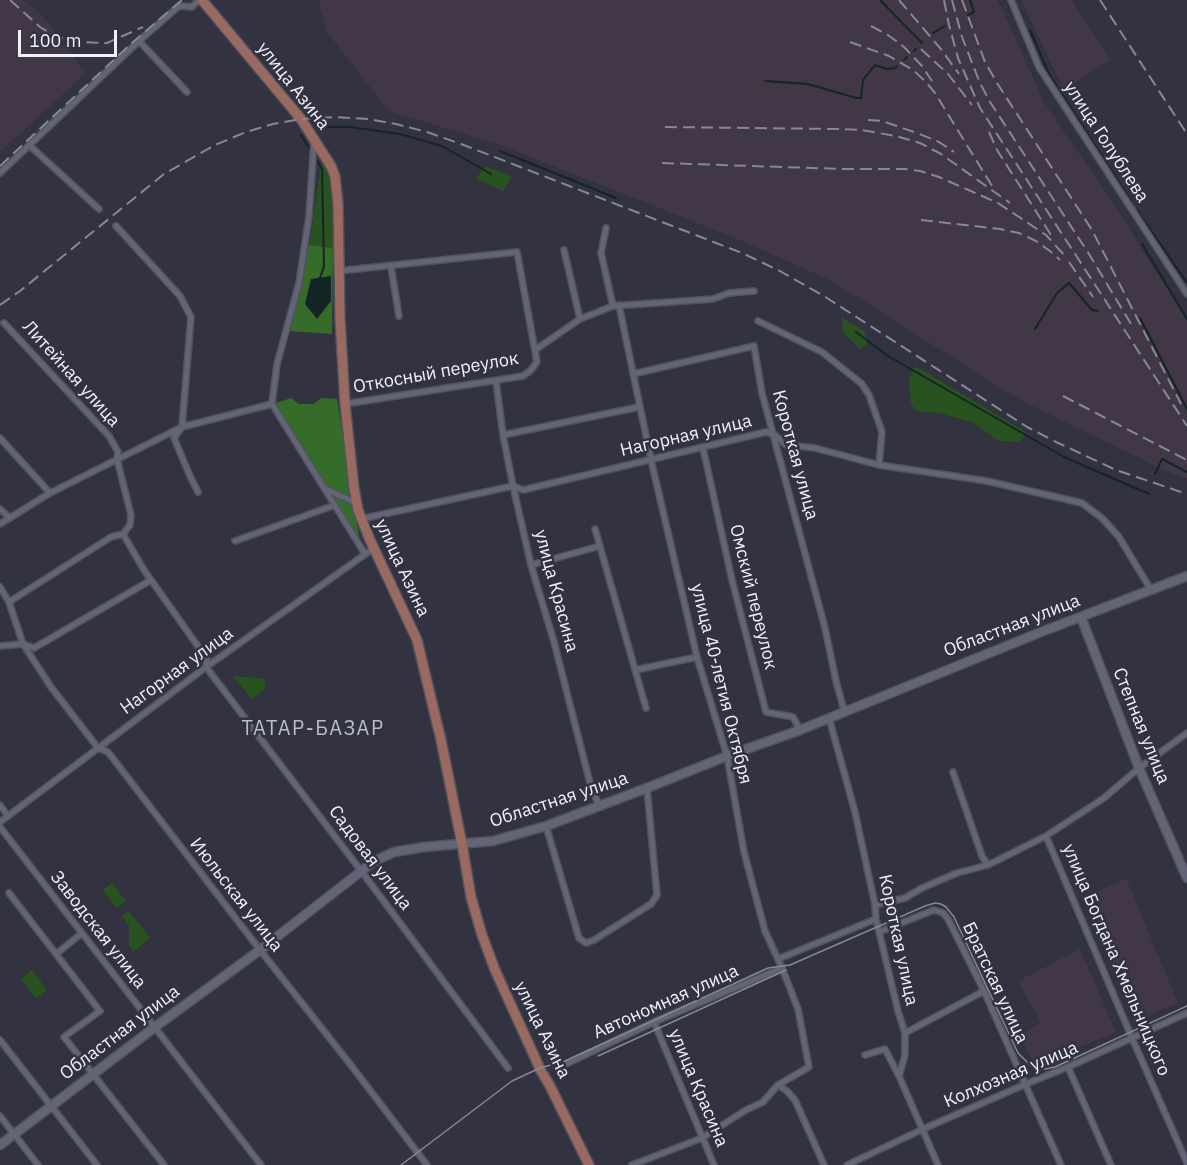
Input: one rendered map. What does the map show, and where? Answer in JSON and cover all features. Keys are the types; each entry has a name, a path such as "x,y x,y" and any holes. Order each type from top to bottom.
{"main road":[{"name":"улица Азина","path":"201,0 301,119 331,166 338,204 338,271 345,404 357,504 361,519 417,640 441,740 471,897 482,935 495,970 541,1071 589,1165"},
{"name":"Областная улица","path":"0,1145 260,950 373,862 394,852 493,841 546,826 800,730 844,710 1187,576"},
{"name":"Степная улица","path":"1080,617 1139,768 1187,879"}],"street":[{"path":"0,173 179,6 192,7 201,0"},
{"name":"улица Голублева","path":"1011,0 1039,68 1187,294"},
{"path":"139,41 187,92"},
{"path":"314,140 309,216 299,283 277,364 272,404 365,554"},
{"path":"28,145 99,209"},
{"path":"116,226 180,296 191,317 182,427 174,438 198,492"},
{"name":"улица 40-летия Октября","path":"606,228 601,253 633,374 697,657 727,756 744,852 765,931 798,1009 809,1067 778,1085"},
{"path":"564,249 580,319"},
{"path":"338,271 517,252 535,350"},
{"path":"391,267 399,316"},
{"name":"Откосный переулок","path":"345,404 523,376 537,362 535,350 580,319 616,305 713,299 729,293 754,291"},
{"path":"758,321 822,352 862,384 869,395 882,432 879,465"},
{"name":"Литейная улица","path":"4,323 109,435 118,452 117,459 131,515 130,525 123,534"},
{"name":"Короткая улица","path":"633,374 753,346 762,393 825,628 844,710"},
{"name":"улица Красина","path":"496,381 503,435 531,565 554,642 590,783 599,806"},
{"path":"0,524 50,493 182,427 272,404"},
{"path":"503,435 639,407"},
{"name":"Нагорная улица","path":"361,519 513,486 523,490 766,432 775,435 786,445 815,448 879,465 987,481 1082,503 1103,519 1119,537 1151,590"},
{"path":"0,438 50,493"},
{"name":"Омский переулок","path":"703,448 732,580 766,712 793,717 800,730"},
{"path":"325,489 357,504"},
{"path":"235,541 335,505"},
{"path":"0,509 10,518"},
{"path":"595,530 646,708"},
{"path":"9,602 111,537 123,534 207,660 206,667"},
{"path":"531,565 600,546"},
{"name":"Нагорная улица","path":"0,822 206,667 374,548"},
{"path":"0,646 23,644 34,648 152,580"},
{"name":"Июльская улица","path":"0,587 9,602 23,644 51,687 98,747 108,752 427,1165"},
{"path":"635,670 697,657"},
{"name":"Садовая улица","path":"206,667 362,871 508,1068"},
{"name":"Короткая улица","path":"829,717 855,812 875,905 876,920 905,1033 905,1055 898,1076"},
{"path":"875,905 905,898 957,873 988,865 1046,836 1104,798 1139,768 1187,733"},
{"path":"953,772 982,856 988,865"},
{"path":"546,826 579,938 586,943 651,904 657,895 647,788"},
{"path":"0,805 8,816"},
{"name":"Заводская улица","path":"0,827 261,1165"},
{"name":"улица Богдана Хмельницкого","path":"1046,836 1187,1163"},
{"path":"9,892 100,1011 64,1037 164,1165"},
{"name":"Братская улица","path":"879,932 934,910 943,913 948,919 984,992 1061,1165"},
{"path":"777,959 876,920"},
{"path":"56,954 82,933"},
{"name":"Автономная улица","path":"564,1065 654,1022 782,968"},
{"path":"905,1033 984,992"},
{"name":"Колхозная улица","path":"847,1165 923,1129 1187,1013"},
{"name":"улица Красина","path":"654,1022 714,1165"},
{"path":"0,1040 97,1165"},
{"path":"865,1055 885,1049 938,1165"},
{"path":"1068,1067 1111,1165"},
{"path":"632,1165 702,1138 763,1102 778,1085 795,1100 824,1165"},
{"path":"0,1116 38,1165"}],"shaded area":[{"path":"0,0 24,0 43,17 86,73 0,152"},
{"path":"321,0 998,0 1044,102 1117,210 1187,320 1187,479 1020,400 832,281 740,240 500,145 389,111 327,31 319,7"},
{"path":"1021,0 1072,0 1110,60 1064,90"},
{"path":"331,276 331,301 317,319 305,304 311,279"},
{"path":"1126,878 1178,1003 1137,1021 1085,898"},
{"path":"1080,949 1116,1032 1042,1063 1033,1061 1019,1034 1041,1023 1018,981"}],"green space":[{"path":"322,160 328,169 334,197 333,248 309,245"},
{"path":"485,166 512,176 503,191 476,179"},
{"path":"309,245 333,248 332,334 289,331"},
{"path":"842,318 865,331 867,345 860,349 843,332"},
{"path":"915,366 1026,432 1020,442 999,441 972,422 939,413 916,411 911,404 909,380"},
{"path":"291,398 299,404 314,404 321,398 337,399 360,541 273,404"},
{"path":"233,676 266,679 264,690 252,699"},
{"path":"112,883 126,901 116,908 103,890"},
{"path":"129,911 150,938 133,952 129,946 129,926 122,916"},
{"path":"32,970 47,990 36,999 21,979"}],"waterway":[{"path":"880,0 922,43"},
{"path":"968,15 974,12 970,0"},
{"path":"933,33 945,26"},
{"path":"1030,30 1049,74 1131,201"},
{"path":"904,60 907,57"},
{"path":"765,81 808,84 861,98 863,80 875,65 887,69 897,66"},
{"path":"325,127 350,127 400,134 442,146 491,174"},
{"path":"301,135 309,148"},
{"path":"500,151 616,198"},
{"path":"317,161 322,168 324,266 320,278"},
{"path":"1137,210 1187,283"},
{"path":"1142,244 1187,319"},
{"path":"1035,329 1057,293 1069,283 1092,310 1098,311"},
{"path":"1140,318 1187,409"},
{"path":"856,332 888,356 1064,457 1149,494"},
{"path":"1155,474 1162,459 1187,472"}],"tram line":[{"path":"401,1165 512,1081 540,1068 565,1061 768,968 790,965 935,903 946,907 954,917 1018,1053 1033,1068 1055,1067 1187,1006"},
{"path":"598,1056 786,970"}],"railway":[{"path":"10,0 40,27 57,37 80,42 107,43 143,27"},
{"path":"0,166 133,42 182,0"},
{"path":"899,0 959,74"},
{"path":"944,0 958,58 980,108 1187,426"},
{"path":"952,0 962,37 990,102 1089,254 1131,324"},
{"path":"962,0 985,62 1092,230 1181,404"},
{"path":"1100,0 1187,134"},
{"path":"871,26 904,47 922,66 932,81"},
{"path":"850,42 889,56 913,70 926,82 992,186"},
{"path":"921,49 948,74 972,105"},
{"path":"0,305 164,174 215,145 246,132 301,119 336,117 368,119 427,132 461,144 742,253 780,271 827,298 1027,427 1116,470 1187,494"},
{"path":"868,120 882,121 917,133 939,142 954,152"},
{"path":"665,127 837,129 861,130 896,136 920,143 941,154 1010,203"},
{"path":"989,132 997,150 1051,235"},
{"path":"662,163 920,171 998,203 1046,235 1065,256"},
{"path":"921,220 1019,233 1036,241 1060,260"},
{"path":"1069,262 1093,297"},
{"path":"1063,396 1187,460"}],"district":[{"name":"ТАТАР-БАЗАР","path":"313,729"}]}
